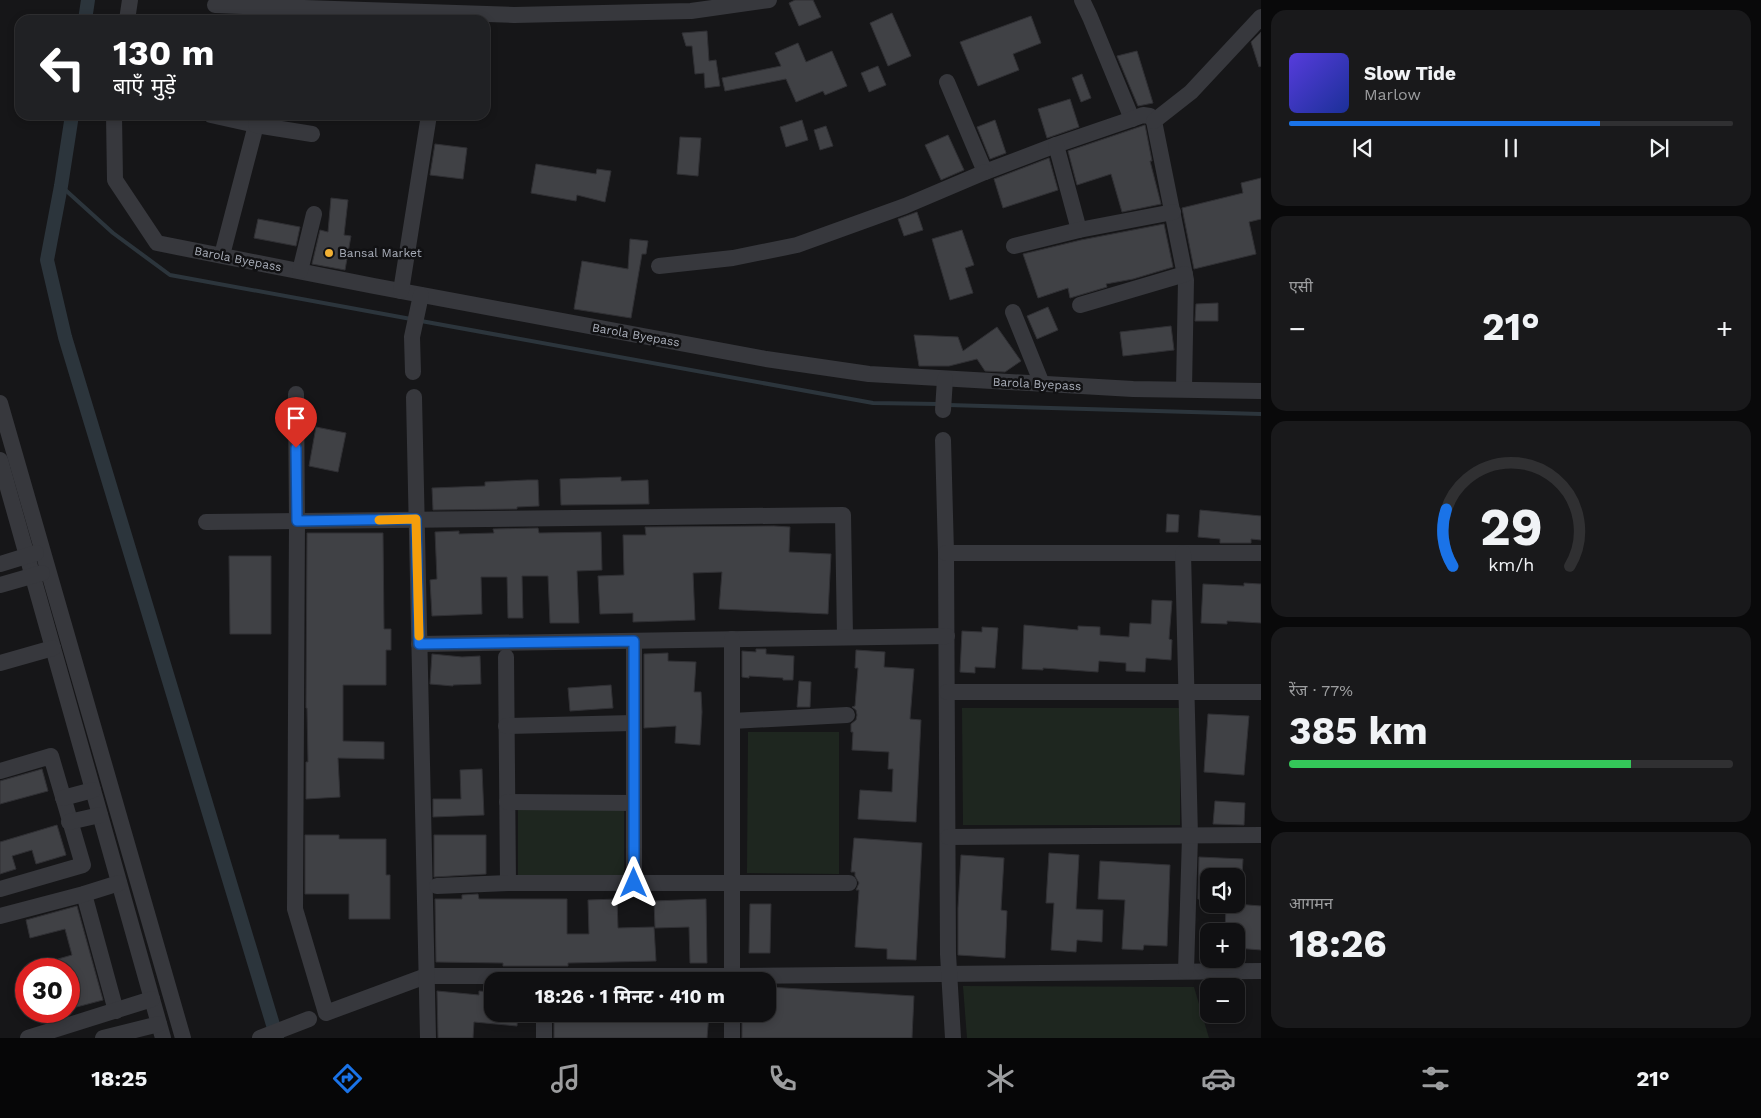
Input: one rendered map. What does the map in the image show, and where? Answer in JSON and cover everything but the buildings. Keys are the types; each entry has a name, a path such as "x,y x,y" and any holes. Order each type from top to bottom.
{"street":[{"path":"128,15 130,0"},
{"path":"215,5 514,15 691,11 769,0"},
{"path":"1082,0 1132,119"},
{"path":"1154,121 1191,92 1261,17"},
{"path":"947,82 985,172"},
{"path":"659,266 733,258 797,245 905,206 985,172 1056,145 1147,114 1154,121 1185,274 1184,389"},
{"name":"Barola Byepass","path":"114,120 115,180 157,243 401,291 420,301 766,359 869,374 1133,389 1261,391"},
{"path":"234,120 312,134"},
{"path":"401,291 428,120"},
{"path":"222,255 256,125"},
{"path":"1056,145 1079,230"},
{"path":"1014,246 1079,230 1173,212"},
{"path":"300,271 314,214"},
{"path":"1080,305 1185,274"},
{"path":"413,372 412,337 420,301"},
{"path":"1013,312 1042,384"},
{"path":"943,410 945,379"},
{"path":"296,394 295,910 326,1013 426,976 484,977"},
{"path":"414,397 428,1038"},
{"path":"0,403 183,1038"},
{"path":"943,440 946,553 950,974 954,1038"},
{"path":"0,460 161,1031 103,1038"},
{"path":"206,522 843,514 845,637"},
{"path":"0,564 43,552"},
{"path":"946,553 1261,553"},
{"path":"1183,553 1190,836 1186,972"},
{"path":"0,585 49,571"},
{"path":"419,644 947,636"},
{"path":"732,639 732,972"},
{"path":"634,641 634,883"},
{"path":"0,662 53,648"},
{"path":"506,657 508,882"},
{"path":"947,692 1261,692"},
{"path":"732,721 847,715"},
{"path":"506,726 633,723"},
{"path":"0,770 51,756 83,865 0,889"},
{"path":"63,798 93,790"},
{"path":"507,802 634,803"},
{"path":"70,822 100,815"},
{"path":"948,837 1261,835"},
{"path":"437,886 508,882 849,883"},
{"path":"0,916 119,883"},
{"path":"84,894 116,1011"},
{"path":"776,978 1261,971"},
{"path":"28,1038 152,999"},
{"path":"260,1038 310,1019"},
{"path":"544,1022 544,1038"},
{"path":"732,1022 732,1038"}],"shaded area":[{"path":"962,708 1180,708 1180,825 963,825"},
{"path":"748,732 839,732 839,874 747,873"},
{"path":"518,810 624,810 624,876 518,875"},
{"path":"963,986 1194,987 1200,1007 1200,1023 1205,1023 1209,1038 967,1038"}],"waterway":[{"path":"86,15 88,0"},
{"path":"71,120 47,260 65,337 277,1038"},
{"path":"61,186 113,233 170,275 411,319"},
{"path":"421,321 873,403 939,404"},
{"path":"948,405 1261,414"}],"slow traffic":[{"path":"379,520 416,519 419,636"}],"place":[{"name":"Bansal Market","path":"329,253"}],"route":[{"path":"296,448 297,521 416,519 419,644 634,641 634,883"}]}
